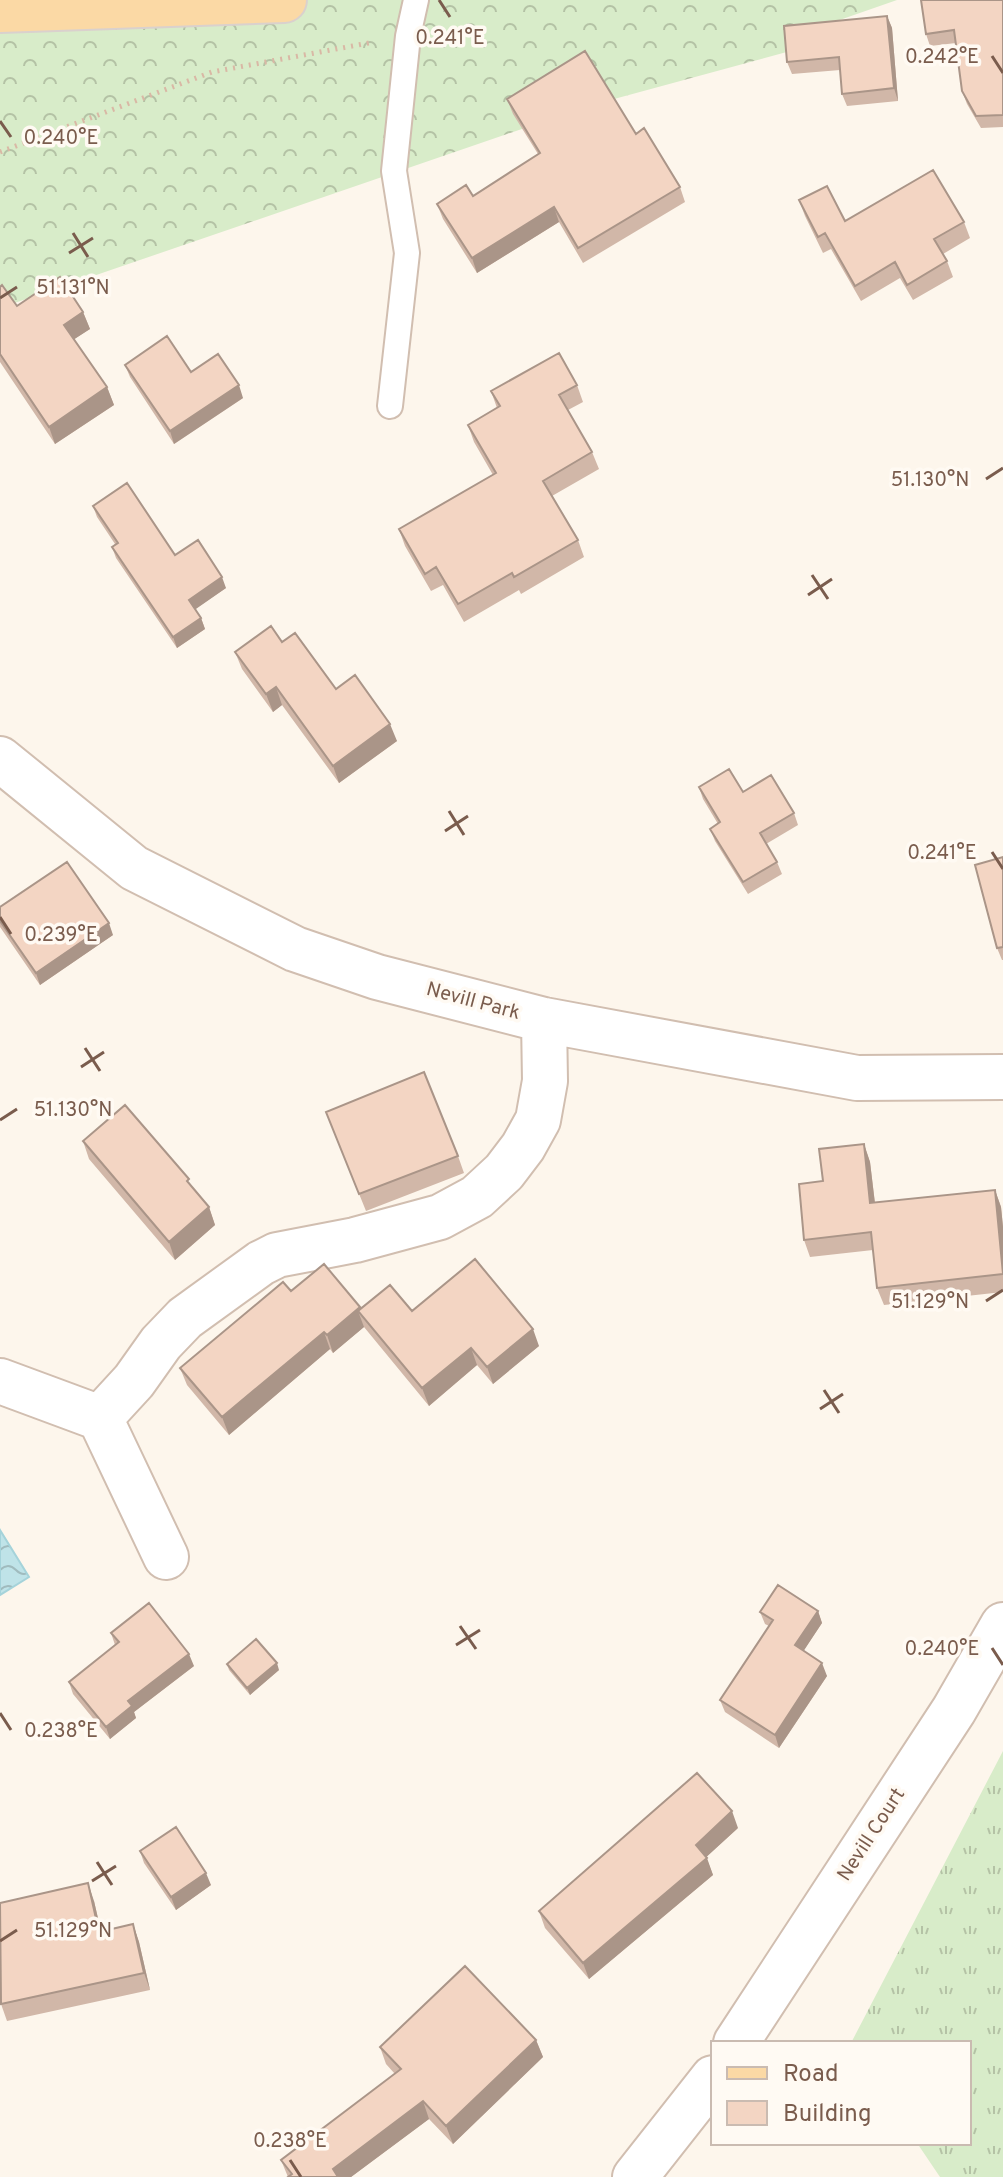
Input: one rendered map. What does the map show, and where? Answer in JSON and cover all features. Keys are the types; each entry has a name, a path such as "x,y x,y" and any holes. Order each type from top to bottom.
{"main road":[{"path":"0,10 284,0"}],"street":[{"name":"Nevill Park","path":"0,759 134,868 295,949 377,977 544,1020 857,1078 1003,1077"},
{"path":"100,1418 185,1318 261,1263 277,1255 355,1240 440,1217 477,1197 504,1172 538,1120 545,1081 544,1020"},
{"path":"0,1381 100,1418 166,1557"},
{"name":"Nevill Court","path":"737,2041 954,1710 1003,1625"},
{"path":"635,2177 711,2081"}],"lane":[{"path":"390,406 407,253 394,171 408,36 416,0"}],"path":[{"path":"0,152 212,72 408,36"}],"green space":[{"path":"0,0 897,0 811,30 816,44 592,105 0,308"},
{"path":"1003,1751 1003,2177 940,2177 918,2145 971,2145 971,2041 852,2041"}],"water":[{"path":"0,1530 29,1577 0,1595"}],"building":[{"path":"921,0 1003,0 1003,115 976,116 962,91 954,30 926,34"},
{"path":"887,16 894,88 842,94 839,57 787,62 784,26"},
{"path":"585,51 636,134 644,128 680,187 578,248 554,207 472,258 437,204 466,185 473,196 540,153 507,99"},
{"path":"933,170 964,222 934,239 947,261 907,285 895,262 855,286 825,233 818,237 799,200 827,186 845,221"},
{"path":"60,277 83,312 64,325 107,387 49,427 0,354 0,287 2,285 17,306"},
{"path":"167,336 191,372 218,354 239,385 170,431 125,365"},
{"path":"559,353 577,385 559,395 592,452 543,481 578,540 514,577 512,573 458,604 436,567 425,574 399,529 496,473 468,425 500,406 491,391"},
{"path":"127,483 175,555 198,540 222,577 189,600 201,618 173,637 112,547 118,543 93,506"},
{"path":"271,626 282,642 295,633 336,689 355,675 390,724 333,766 276,687 266,694 235,652"},
{"path":"729,769 743,792 771,775 794,813 760,833 777,862 743,882 710,829 720,822 699,787"},
{"path":"1003,857 1003,947 997,948 975,865"},
{"path":"67,862 109,923 36,973 0,921 0,907"},
{"path":"424,1072 458,1156 359,1194 326,1112"},
{"path":"125,1105 209,1207 169,1242 83,1141"},
{"path":"864,1144 870,1203 995,1190 1003,1274 877,1288 871,1232 804,1240 799,1184 823,1181 819,1149"},
{"path":"475,1259 533,1329 487,1367 471,1348 422,1388 358,1311 390,1285 412,1311"},
{"path":"324,1264 360,1307 327,1335 324,1332 222,1417 180,1368 283,1282 291,1291"},
{"path":"778,1585 818,1611 795,1645 822,1663 775,1735 720,1700 773,1620 760,1612"},
{"path":"149,1603 189,1654 128,1701 132,1706 106,1727 69,1682 119,1642 111,1633"},
{"path":"256,1639 277,1663 247,1688 227,1664"},
{"path":"697,1773 732,1811 696,1845 707,1858 583,1963 539,1911"},
{"path":"176,1827 206,1873 171,1897 140,1851"},
{"path":"88,1883 99,1932 133,1924 144,1973 1,2004 0,1903"},
{"path":"465,1966 536,2040 446,2126 423,2101 333,2169 338,2177 288,2177 292,2174 281,2160 401,2069 380,2047"}]}
